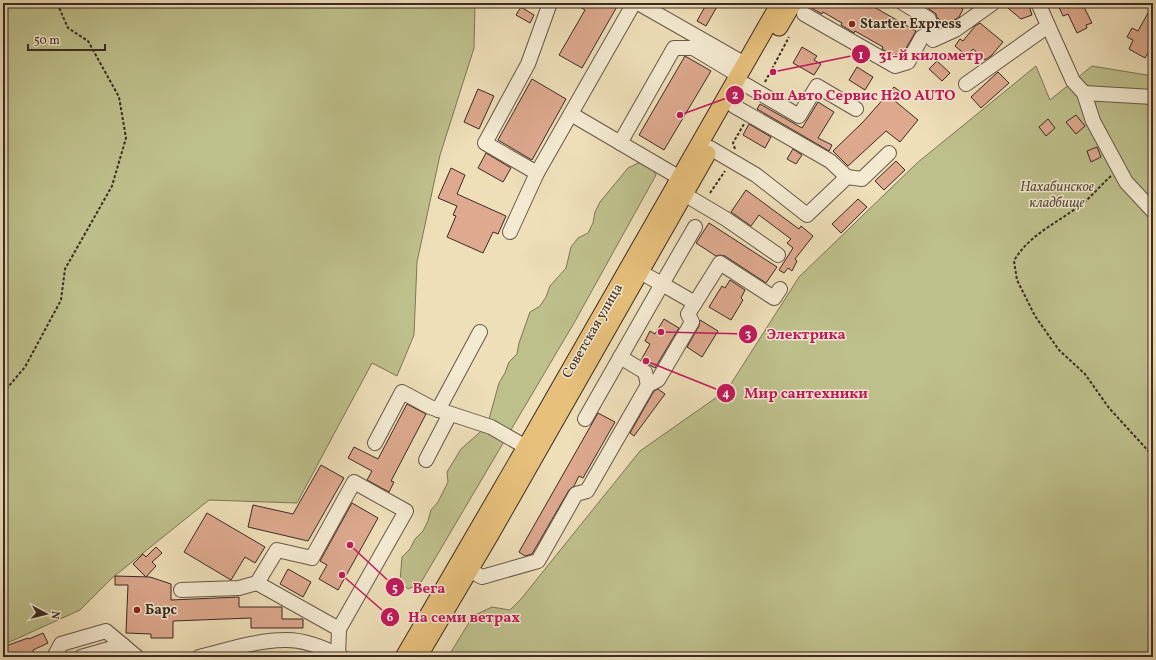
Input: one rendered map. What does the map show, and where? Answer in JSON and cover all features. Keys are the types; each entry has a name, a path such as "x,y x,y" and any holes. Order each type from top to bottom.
{"main road":[{"name":"Советская улица","path":"418,657 470,570 710,148 741,110 747,79 780,3"},
{"name":"Советская улица","path":"404,657 680,178 747,79 799,8"}],"street":[{"path":"537,173 485,143 528,64 550,3"},
{"path":"510,232 537,173 634,3"},
{"path":"638,3 799,116 817,86 856,109"},
{"path":"903,3 929,19 933,40 955,30 993,3"},
{"path":"1038,3 1073,82 1084,93 1093,121 1118,168 1126,182 1153,211"},
{"path":"799,8 895,66 908,62 922,37 932,33"},
{"path":"966,84 1048,26"},
{"path":"620,143 674,48 693,48 747,79"},
{"path":"1084,93 1153,98"},
{"path":"741,110 830,162 847,177 862,179 889,153"},
{"path":"571,114 680,178"},
{"path":"710,148 756,175 807,215 847,177"},
{"path":"684,194 726,218 778,255"},
{"path":"585,419 695,227"},
{"path":"470,570 482,577 538,561 576,494 587,491 648,385 658,380 692,322 688,314 720,263 774,298 780,289"},
{"path":"640,272 695,304"},
{"path":"426,460 444,412 480,332"},
{"path":"620,358 645,372 648,385"},
{"path":"375,443 402,392 444,412 491,427 526,447"},
{"path":"181,590 239,588 257,583 276,550 312,558 354,482 406,511 339,629 340,656"},
{"path":"257,583 339,629"},
{"path":"54,657 61,644 106,631 137,657"},
{"path":"199,657 270,641 285,640 325,648 340,656"},
{"path":"81,657 124,646"}],"path":[{"path":"3,393 25,367 61,300 65,269 112,186 126,138 119,97 88,41 68,28 57,3"},
{"path":"747,79 791,32"},
{"path":"736,152 734,143 741,110"},
{"path":"710,193 727,168"},
{"path":"1118,168 1083,203 1019,251 1014,261 1017,280 1035,316 1059,350 1085,374 1109,408 1153,456"}],"green space":[{"path":"3,3 475,3 474,48 440,155 417,262 414,335 397,376 372,363 297,503 209,500 112,578 80,610 3,645"},
{"name":"Нахабинское кладбище","path":"1036,66 1050,100 1092,66 1153,76 1153,657 448,657 473,616 492,607 510,610 521,599 640,451 727,390 799,277 917,163"},
{"path":"638,163 650,165 656,175 574,323 420,584 408,589 400,581 402,557 423,531 431,510 438,502 448,482 447,472 461,449 487,426 499,383 509,362 517,354 519,343 530,312 540,306 546,297 550,286 566,268 571,247 578,238 588,233 600,202 628,168"}],"building":[{"path":"573,3 619,3 582,68 559,55 585,10"},
{"path":"707,3 719,3 706,26 697,21"},
{"path":"812,3 867,3 916,31 902,55 899,56 896,54 894,56 882,49 883,47 841,25 842,23 823,12 822,14 810,7"},
{"path":"928,3 953,3 963,9 959,17 948,24 937,18 936,14 929,9"},
{"path":"1002,3 1028,3 1032,15 1021,19"},
{"path":"1057,3 1080,3 1082,8 1084,7 1092,23 1086,25 1087,28 1077,33 1068,14 1063,16"},
{"path":"1153,4 1153,44 1145,58 1129,49 1133,40 1127,37 1132,28 1138,31"},
{"path":"521,7 534,15 530,23 516,15"},
{"path":"980,23 1003,42 991,56 985,60 973,49 967,56 955,46 960,39 963,41 975,26"},
{"path":"802,47 817,56 814,60 821,64 814,75 793,63"},
{"path":"685,56 711,71 664,150 639,135"},
{"path":"937,61 950,73 942,81 929,69"},
{"path":"857,67 873,77 865,90 849,80"},
{"path":"998,72 1009,83 981,108 971,97"},
{"path":"532,79 566,99 532,160 498,140"},
{"path":"894,87 902,93 895,101 918,120 900,142 886,131 848,166 833,151 863,122"},
{"path":"478,89 494,96 479,129 464,122"},
{"path":"818,102 834,112 818,138 832,145 829,151 757,109 760,104 802,128"},
{"path":"1076,115 1085,126 1076,134 1066,122"},
{"path":"1048,119 1055,128 1046,136 1039,127"},
{"path":"749,124 771,137 765,148 743,135"},
{"path":"1097,147 1101,157 1091,162 1087,151"},
{"path":"793,149 802,155 796,164 787,159"},
{"path":"486,153 511,168 503,182 478,168"},
{"path":"896,161 905,170 884,190 875,181"},
{"path":"451,168 465,175 457,194 506,216 498,234 493,232 483,253 447,237 456,216 453,215 457,206 438,198"},
{"path":"746,190 799,229 801,226 813,236 795,259 797,261 792,271 788,268 784,273 779,270 793,248 787,243 791,239 759,215 751,226 731,212"},
{"path":"858,199 867,207 841,233 832,224"},
{"path":"709,223 777,267 766,283 725,256 716,256 696,243"},
{"path":"730,280 745,290 741,298 743,300 731,320 709,307 722,286 725,288"},
{"path":"664,319 679,328 655,368 641,360 650,344 645,341 650,331 655,334"},
{"path":"700,320 718,331 702,357 687,347 699,326"},
{"path":"658,389 665,394 634,436 630,433 654,391"},
{"path":"407,404 426,414 391,481 394,482 389,492 367,480 372,471 348,458 354,447 378,459"},
{"path":"598,413 615,422 583,478 579,476 574,486 569,490 532,554 525,556 519,552"},
{"path":"321,465 344,478 308,541 248,527 253,505 293,514"},
{"path":"352,503 378,518 338,590 319,579 327,565 320,561"},
{"path":"207,513 265,547 255,563 245,557 231,580 184,552"},
{"path":"156,547 162,553 152,562 156,566 146,577 133,564 143,554 146,557"},
{"path":"288,569 311,582 303,597 280,584"},
{"path":"115,576 150,577 171,584 171,600 239,597 239,607 282,607 282,619 303,619 303,628 251,628 251,618 173,621 173,638 151,638 151,634 126,633 128,585 115,585"},
{"path":"43,633 48,643 33,650 35,657 3,657 3,647"}],"place":[{"name":"Starter Express","path":"852,24"},
{"name":"31-й километр","path":"773,72"},
{"name":"Бош Авто Сервис H2O AUTO","path":"680,115"},
{"name":"Электрика","path":"661,332"},
{"name":"Мир сантехники","path":"646,361"},
{"name":"Вега","path":"350,545"},
{"name":"На семи ветрах","path":"342,575"},
{"name":"Барс","path":"137,610"}]}
